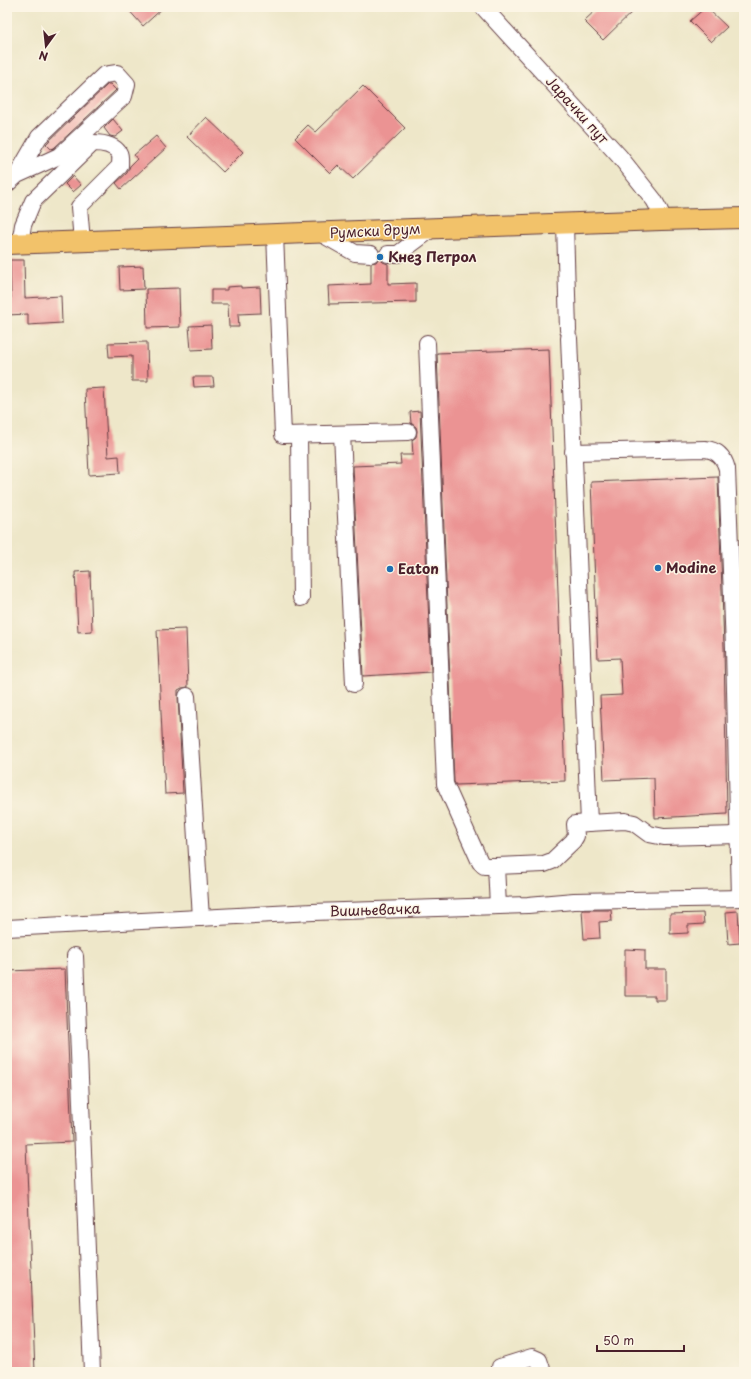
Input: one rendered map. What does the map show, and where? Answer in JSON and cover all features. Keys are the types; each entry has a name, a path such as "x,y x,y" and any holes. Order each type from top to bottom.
{"main road":[{"name":"Румски друм","path":"14,244 744,218"}],"street":[{"name":"Јарачки пут","path":"483,7 620,157 654,200 660,211 661,220"},
{"path":"117,73 127,84 124,96 59,156 12,180 39,137 104,75 117,73"},
{"path":"14,244 33,201 93,143 104,143 113,147 119,154 120,166 79,207 82,241"},
{"path":"565,224 572,452 589,823"},
{"path":"388,254 398,254 433,228"},
{"path":"320,233 355,253 371,254"},
{"path":"275,234 283,435 408,432"},
{"path":"427,342 445,784 480,862 484,866 496,866 544,864 552,861 576,836 575,824 624,821 634,823 649,834 664,837 738,835"},
{"path":"342,434 354,684"},
{"path":"299,435 301,598"},
{"path":"572,452 705,448 710,449 720,455 726,464 734,648 738,835 742,898"},
{"path":"187,696 201,918"},
{"path":"496,866 498,906"},
{"name":"Вишњевачка","path":"7,928 313,912 498,906 574,901 742,898"},
{"path":"74,956 92,1372"},
{"path":"500,1372 500,1367 532,1357 539,1360 544,1372"}],"building":[{"path":"126,7 164,7 143,26"},
{"path":"599,7 637,7 603,40 584,21"},
{"path":"706,7 727,27 711,42 690,21"},
{"path":"108,84 116,90 54,148 51,149 46,144"},
{"path":"363,86 405,128 353,179 338,165 330,173 295,138 308,125 316,132"},
{"path":"206,117 243,152 223,172 187,137"},
{"path":"113,119 123,131 115,137 110,136 104,128"},
{"path":"156,136 166,148 121,189 116,183 127,173 130,166 137,159 134,155"},
{"path":"73,176 81,185 73,192 65,184"},
{"path":"379,258 388,264 388,284 416,283 416,302 329,304 328,286 371,284 371,263 376,262"},
{"path":"10,260 24,260 25,298 61,296 62,323 28,325 28,314 7,315 7,298 11,298"},
{"path":"143,266 144,289 120,290 119,267"},
{"path":"241,286 241,288 260,287 261,313 238,314 239,327 229,327 228,304 211,304 211,290 227,290 227,287"},
{"path":"179,288 180,327 147,328 146,289"},
{"path":"211,325 212,349 191,350 189,326"},
{"path":"147,342 148,381 132,381 132,356 109,357 108,343"},
{"path":"549,349 565,781 456,785 454,782 437,353"},
{"path":"193,377 213,377 214,386 194,387"},
{"path":"104,388 108,457 119,456 120,473 89,475 85,389"},
{"name":"Eaton","path":"420,411 431,672 363,676 353,466 401,464 400,455 413,455 412,440 416,437 417,431 416,427 411,423 410,412"},
{"path":"718,477 724,648 727,814 655,818 654,778 604,780 600,696 622,695 620,658 598,659 591,482"},
{"path":"90,571 92,631 78,632 75,572"},
{"path":"186,629 188,687 178,690 183,793 165,794 157,630"},
{"path":"582,910 611,910 612,921 599,922 600,938 584,939"},
{"path":"738,911 740,943 728,944 726,912"},
{"path":"703,913 704,924 688,925 688,933 670,934 670,914"},
{"path":"625,949 645,950 645,969 666,969 666,1000 655,1000 655,996 625,996"},
{"path":"65,969 72,1142 26,1144 35,1372 7,1372 7,971"}],"place":[{"name":"Кнез Петрол","path":"380,257"},
{"name":"Modine","path":"658,568"},
{"name":"Eaton","path":"390,569"}]}
